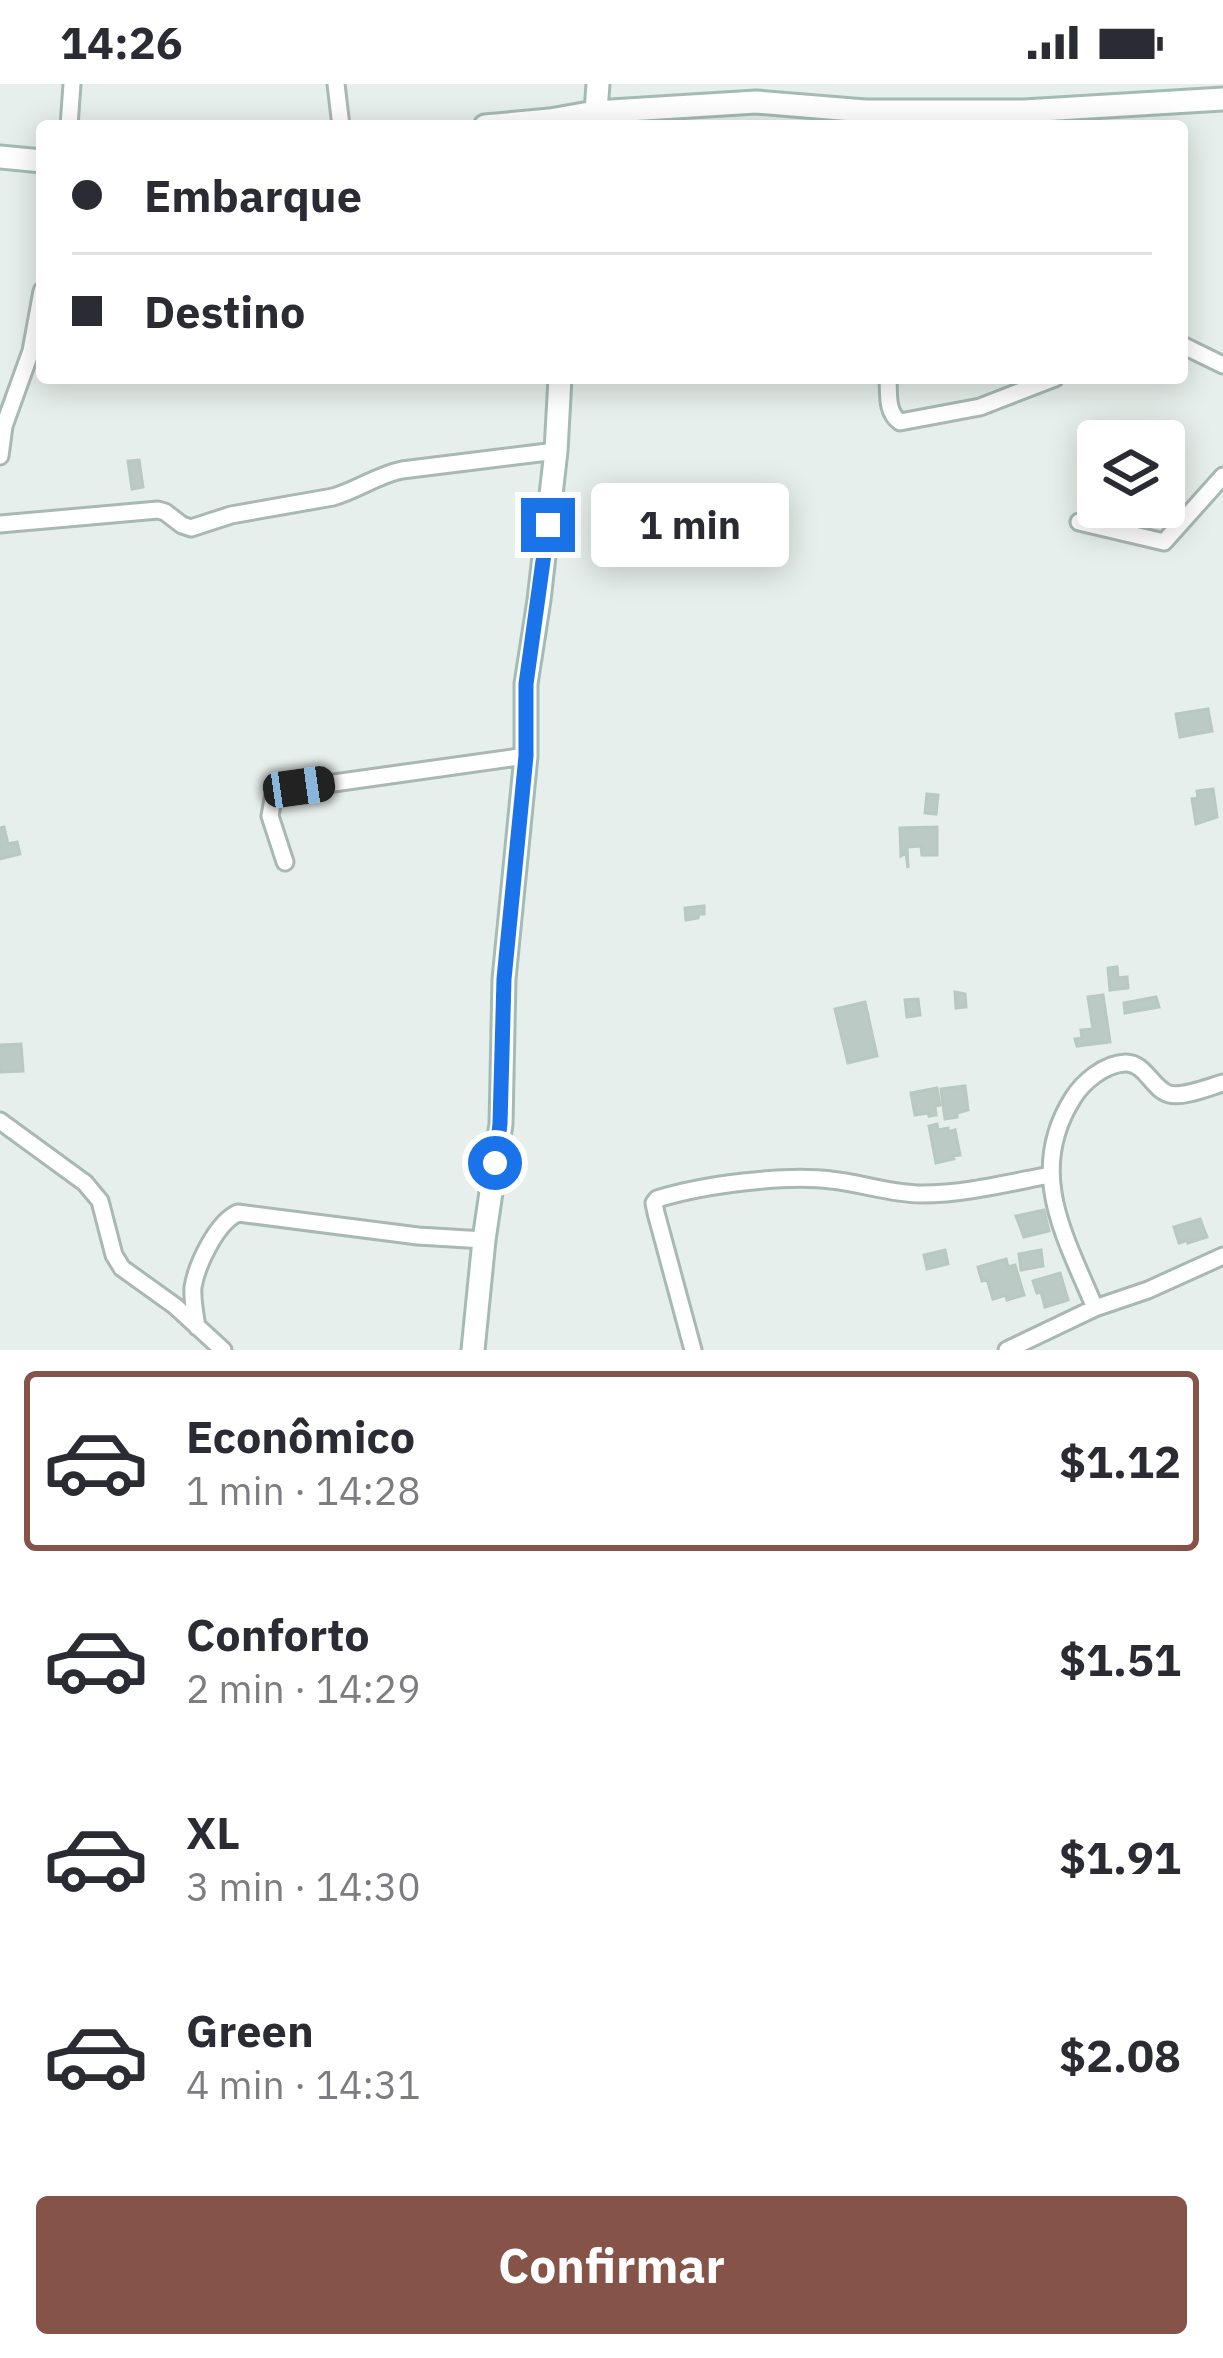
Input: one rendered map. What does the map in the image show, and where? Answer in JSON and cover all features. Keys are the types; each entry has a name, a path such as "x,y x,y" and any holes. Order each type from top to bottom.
{"street":[{"path":"69,120 72,84"},
{"path":"336,84 340,120"},
{"path":"598,84 595,119 756,102 866,118 1223,100"},
{"path":"0,157 36,160"},
{"path":"0,456 4,426 36,324"},
{"path":"1188,348 1223,365"},
{"path":"473,1350 500,1124 504,979 526,756 526,684 556,451 560,384"},
{"path":"888,384 890,408 900,422 980,407 1039,384"},
{"path":"0,524 158,510 190,528 231,515 348,493 382,474 556,451"},
{"path":"1185,519 1223,476"},
{"path":"1104,528 1164,542 1177,528"},
{"path":"285,862 270,816 273,799 284,790 526,756"},
{"path":"1095,1308 1062,1227 1050,1175 1051,1148 1064,1113 1081,1086 1100,1072 1126,1063 1137,1066 1173,1095 1223,1083"},
{"path":"0,1121 85,1184 100,1202 122,1268 175,1306 223,1350"},
{"path":"693,1350 656,1213 657,1199 793,1179 828,1179 922,1194 1050,1175"},
{"path":"196,1327 194,1283 219,1227 238,1213 484,1240"},
{"path":"1007,1350 1044,1342 1095,1308 1223,1256"}],"building":[{"path":"139,460 143,487 132,489 128,461"},
{"path":"1208,709 1212,731 1180,737 1176,714"},
{"path":"1213,789 1217,817 1196,824 1192,799 1198,798 1197,791"},
{"path":"927,794 938,795 936,814 925,813"},
{"path":"4,827 8,844 17,842 20,854 0,859 0,828"},
{"path":"937,827 937,855 922,855 921,846 907,847 908,868 906,853 901,856 900,828"},
{"path":"704,906 704,914 686,920 685,908"},
{"path":"1117,967 1118,978 1127,977 1128,988 1110,990 1108,968"},
{"path":"955,992 965,994 966,1007 956,1008"},
{"path":"1103,995 1110,1042 1077,1046 1075,1039 1082,1038 1081,1030 1093,1029 1088,997"},
{"path":"1156,997 1159,1007 1125,1013 1124,1003"},
{"path":"918,999 920,1015 907,1017 905,1000"},
{"path":"865,1002 877,1056 848,1063 835,1009"},
{"path":"21,1044 23,1071 0,1072 0,1045"},
{"path":"965,1086 968,1110 945,1119 941,1089"},
{"path":"937,1088 940,1105 935,1106 936,1115 915,1115 911,1093"},
{"path":"937,1124 938,1130 955,1130 960,1155 936,1163 929,1126"},
{"path":"1044,1210 1049,1231 1024,1237 1016,1216"},
{"path":"1200,1219 1207,1237 1179,1243 1174,1227"},
{"path":"945,1250 948,1264 927,1269 924,1255"},
{"path":"1041,1250 1043,1266 1021,1270 1019,1254"},
{"path":"1006,1259 1008,1267 1015,1265 1024,1295 993,1299 978,1267"},
{"path":"1060,1273 1068,1300 1045,1307 1033,1281"}],"route":[{"path":"495,1163 504,979 526,756 526,684 548,525"}]}
